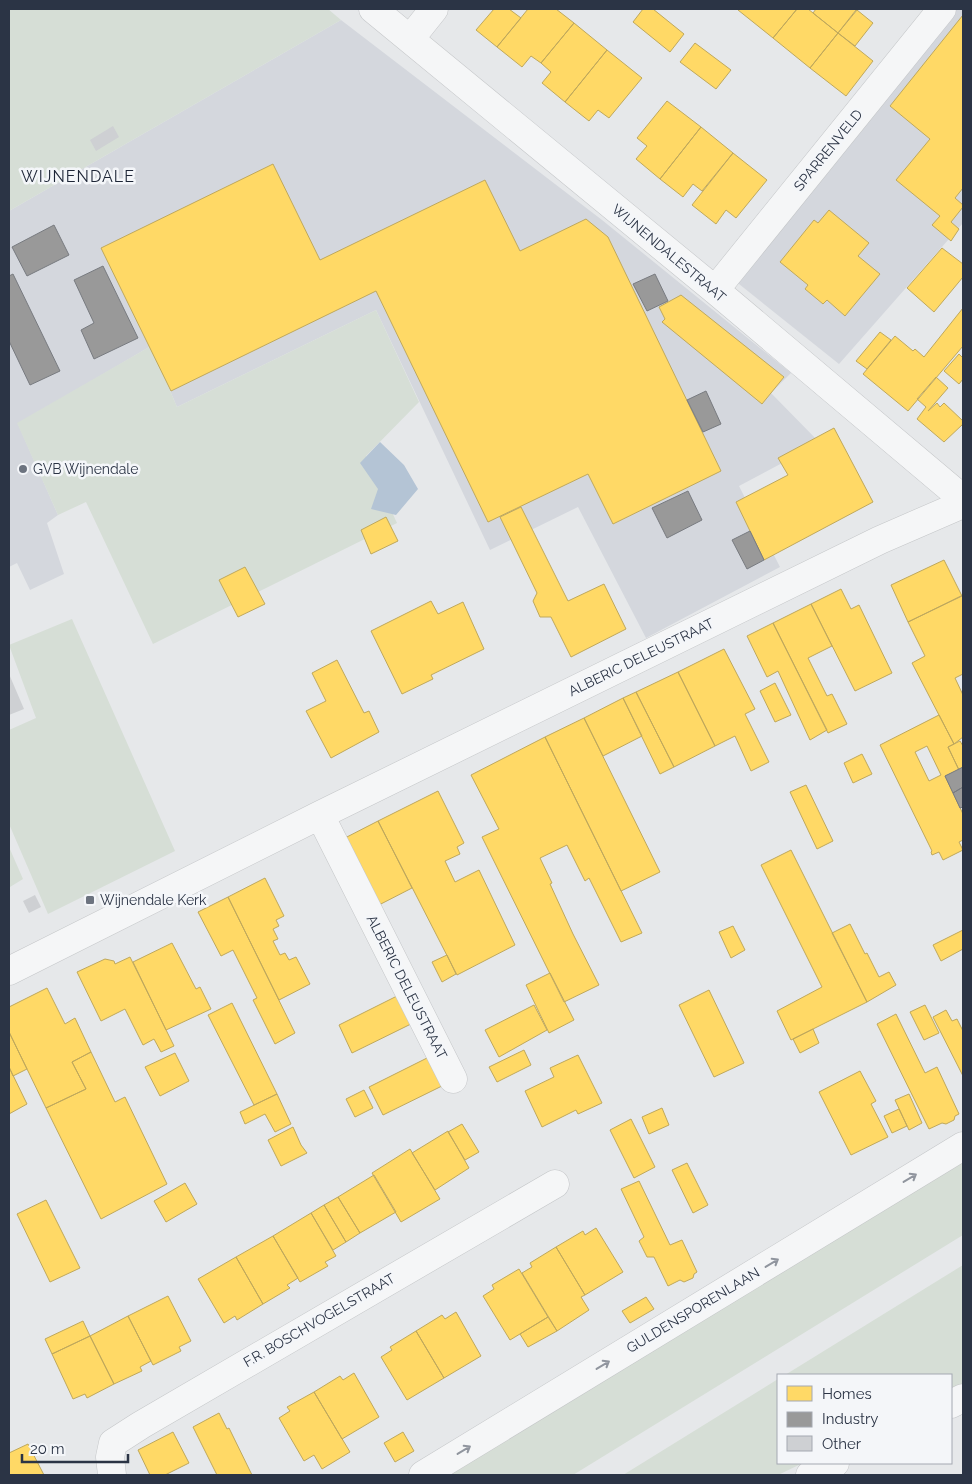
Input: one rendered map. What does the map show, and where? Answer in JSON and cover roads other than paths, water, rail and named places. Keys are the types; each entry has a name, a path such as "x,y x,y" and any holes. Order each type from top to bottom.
{"street":[{"name":"WIJNENDALESTRAAT","path":"373,9 715,290 963,499"},
{"path":"410,39 434,9"},
{"name":"SPARRENVELD","path":"715,290 942,9"},
{"name":"ALBERIC DELEUSTRAAT","path":"9,971 320,815 880,540 963,504"},
{"name":"ALBERIC DELEUSTRAAT","path":"320,815 453,1079"},
{"name":"GULDENSPORENLAAN","path":"422,1475 963,1146"},
{"name":"F.R. BOSCHVOGELSTRAAT","path":"112,1475 110,1458 113,1443 120,1438 555,1184"}],"water":[{"path":"380,442 404,465 418,489 396,515 371,509 378,489 360,463"}],"place":[{"name":"GVB Wijnendale","path":"23,469"},
{"name":"Wijnendale Kerk","path":"90,900"}],"district":[{"name":"WIJNENDALE","path":"78,176"}]}
